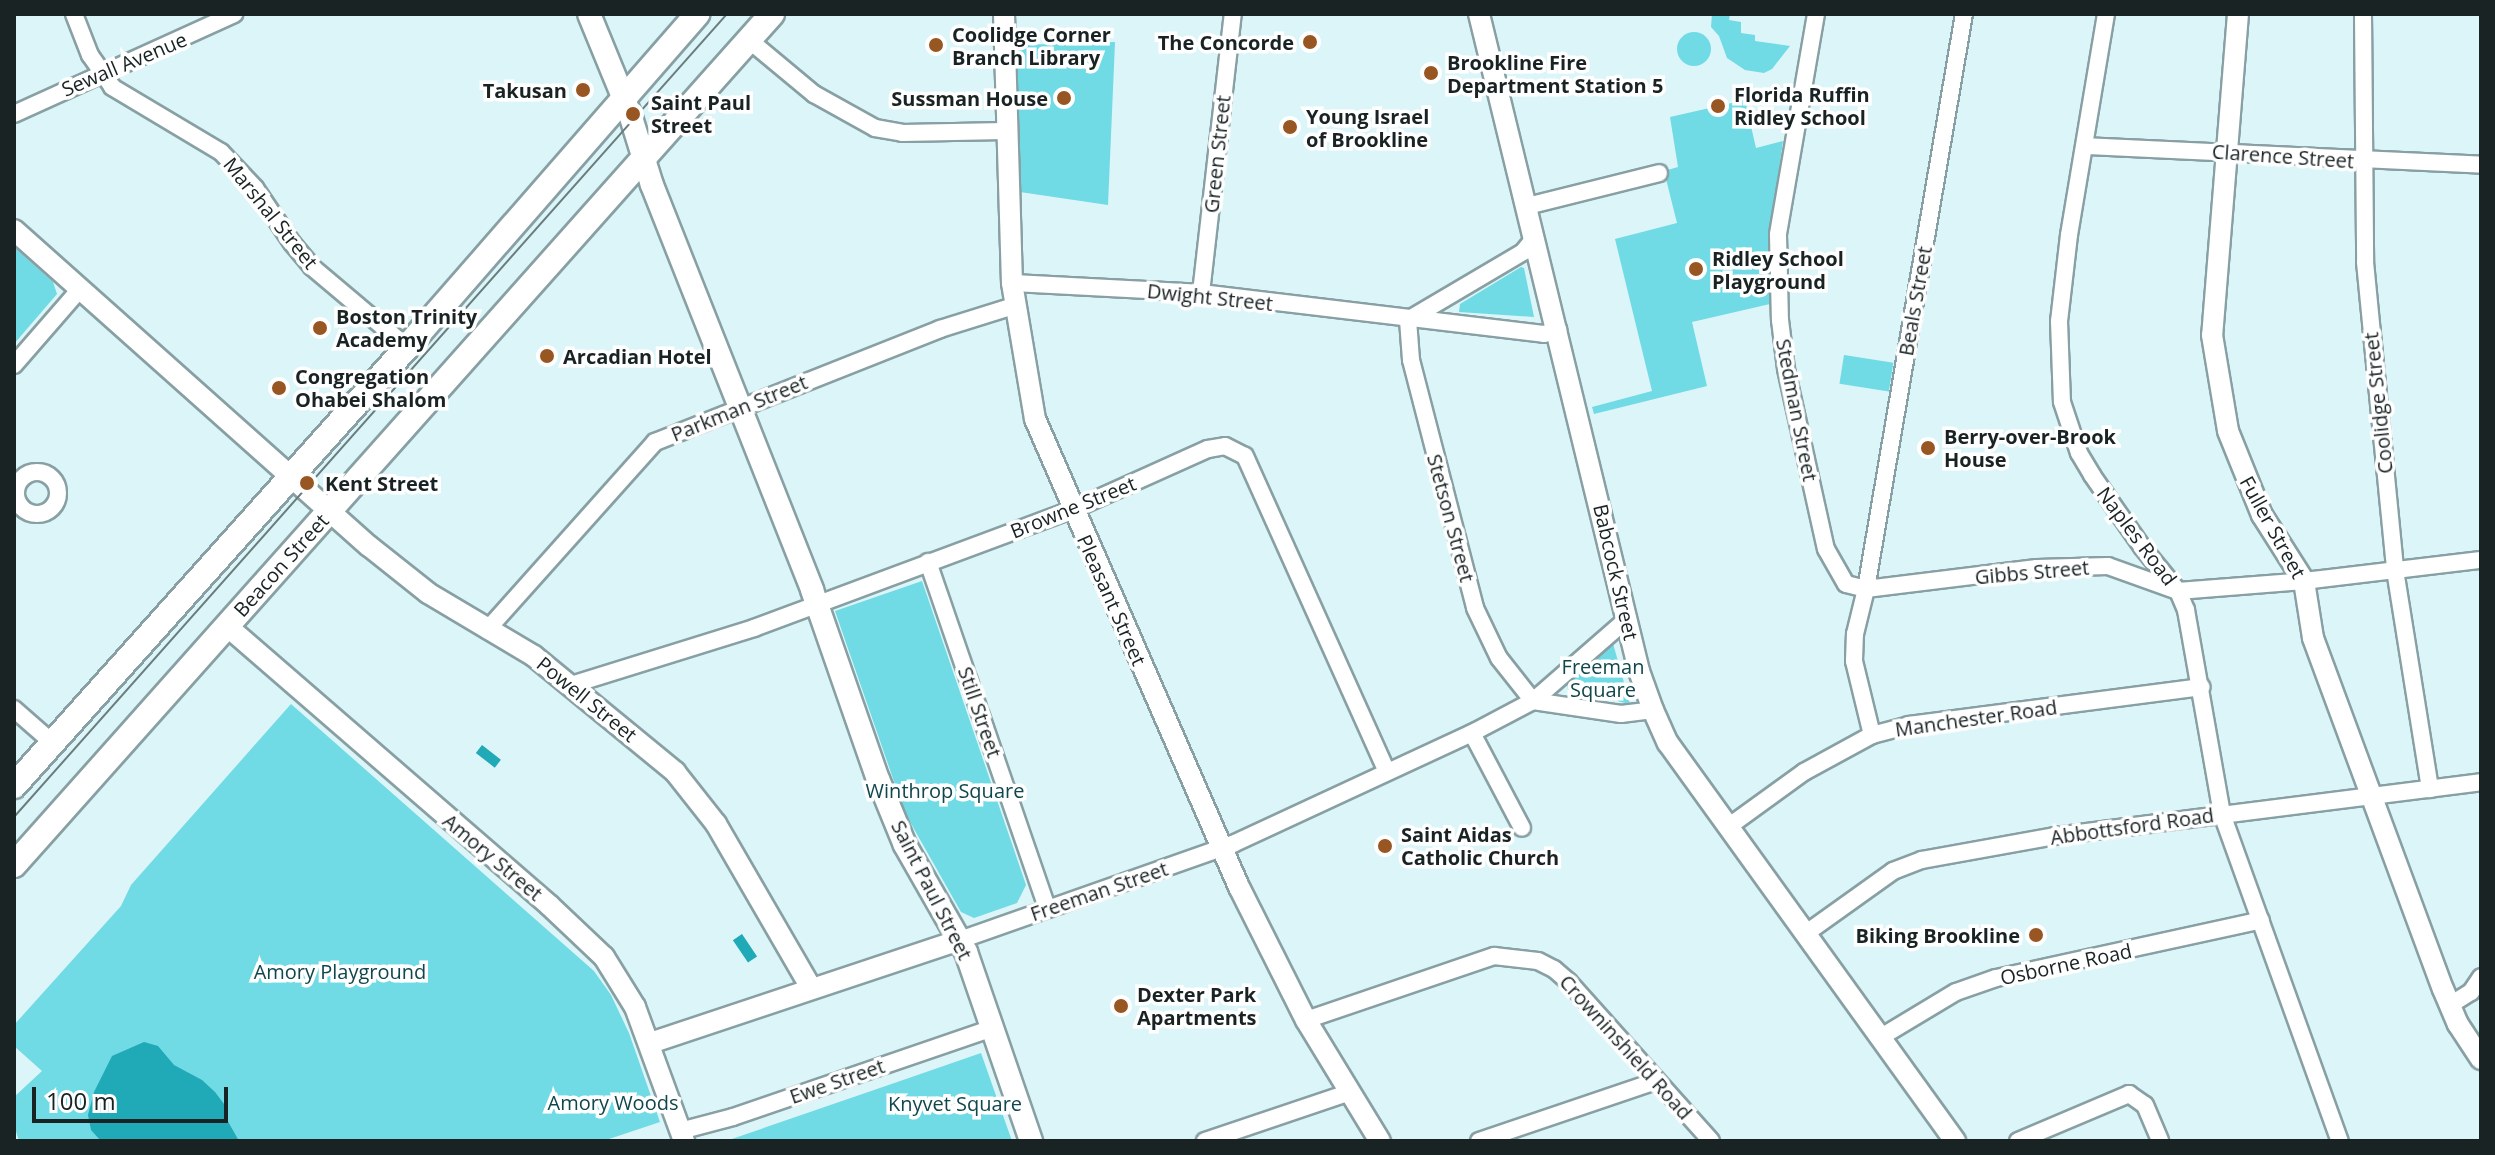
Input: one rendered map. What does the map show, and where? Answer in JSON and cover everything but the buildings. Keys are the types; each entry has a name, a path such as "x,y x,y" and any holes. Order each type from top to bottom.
{"main road":[{"name":"Saint Paul Street","path":"589,14 645,158 652,185 816,603 905,845 960,940 1031,1141"},
{"path":"14,786 562,172 622,97 697,14"},
{"name":"Beacon Street","path":"14,865 772,14"}],"street":[{"name":"Marshal Street","path":"74,14 101,72 112,87 221,152 255,188 312,267 407,347"},
{"name":"Sewall Avenue","path":"14,114 234,14"},
{"name":"Pleasant Street","path":"1004,14 1005,131 1012,283 1035,419 1072,510 1222,847 1306,1020 1380,1141"},
{"name":"Green Street","path":"1201,293 1233,14"},
{"name":"Babcock Street","path":"1479,14 1639,671 1653,710 1668,743 1955,1141"},
{"name":"Stedman Street","path":"1816,14 1778,235 1780,320 1786,369 1826,549 1846,584 1866,589"},
{"name":"Beals Street","path":"1866,589 1964,14"},
{"name":"Naples Road","path":"2106,14 2059,321 2062,402 2079,453 2092,475 2142,547 2178,591 2191,628 2222,814 2340,1141"},
{"name":"Fuller Street","path":"2238,14 2212,335 2217,382 2228,431 2242,472 2262,515 2304,581 2313,638 2450,1005 2481,1059"},
{"name":"Coolidge Street","path":"2363,14 2365,262 2395,570 2430,789"},
{"path":"749,40 814,94 875,128 902,133 1005,131"},
{"name":"Clarence Street","path":"2085,146 2481,165"},
{"path":"1527,206 1659,173"},
{"path":"14,230 291,477"},
{"path":"1408,320 1523,252 1535,237"},
{"name":"Dwight Street","path":"1012,283 1201,293 1408,320 1544,334 1558,330"},
{"path":"14,365 80,289"},
{"name":"Parkman Street","path":"487,630 655,442 739,406 977,315 1014,306"},
{"name":"Stetson Street","path":"1408,320 1411,360 1475,608 1499,658 1533,701"},
{"name":"Browne Street","path":"571,685 754,628 1072,510 1208,449 1225,446 1245,456 1387,772"},
{"name":"Powell Street","path":"291,477 428,593 534,656 692,790 811,988"},
{"name":"Gibbs Street","path":"1866,589 2037,568 2085,566 2131,572 2178,591 2304,581 2481,560"},
{"name":"Still Street","path":"928,562 1047,908"},
{"path":"1866,589 1855,634 1854,661 1872,735"},
{"name":"Freeman Street","path":"650,1043 960,940 1222,847 1472,733 1533,701 1628,618"},
{"name":"Amory Street","path":"227,626 549,905 604,957 635,1007 682,1136"},
{"name":"Manchester Road","path":"1728,827 1804,772 1872,735 1909,725 2202,687"},
{"path":"1533,701 1621,714 1653,710"},
{"path":"14,709 54,744"},
{"path":"1472,733 1522,828"},
{"name":"Abbottsford Road","path":"1805,934 1893,871 1922,860 2055,836 2481,782"},
{"name":"Osborne Road","path":"1881,1037 1956,992 1996,978 2261,920"},
{"name":"Crowninshield Road","path":"1306,1020 1494,956 1517,957 1554,969 1711,1141"},
{"path":"2450,1005 2471,992 2481,977"},
{"name":"Ewe Street","path":"682,1136 993,1028"},
{"path":"1479,1141 1656,1081"},
{"path":"1205,1141 1348,1093"},
{"path":"2018,1141 2129,1094 2145,1105 2160,1141"}],"green space":[{"path":"1712,14 1730,14 1729,20 1741,22 1741,33 1755,35 1755,41 1790,46 1772,69 1764,73 1745,70 1727,58 1719,36 1711,27"},
{"path":"1694,32 1706,37 1711,49 1706,61 1694,66 1682,61 1677,49 1682,37"},
{"path":"1115,42 1108,205 1020,192 1017,45"},
{"name":"Ridley School Playground","path":"1745,100 1756,148 1783,141 1772,218 1770,304 1692,322 1707,386 1594,414 1592,407 1652,391 1615,239 1677,223 1664,171 1678,167 1670,117"},
{"path":"14,247 53,282 57,294 14,344"},
{"path":"1524,268 1534,317 1459,312 1460,304"},
{"path":"1844,355 1893,363 1889,391 1839,384"},
{"name":"Winthrop Square","path":"922,581 1026,885 1017,903 974,918 961,912 905,813 835,611"},
{"name":"Freeman Square","path":"1612,640 1630,704 1568,690 1567,683"},
{"name":"Amory Playground","path":"291,704 594,971 611,995 629,1033 660,1122 603,1141 19,1141 14,1125 14,1097 42,1071 14,1046 14,1025 121,906 131,885"},
{"name":"Knyvet Square","path":"981,1053 1012,1141 726,1141 906,1079"}],"shaded area":[{"path":"482,745 501,760 495,768 476,753"},
{"path":"742,934 757,956 748,963 733,940"},
{"path":"144,1042 158,1046 174,1065 202,1080 215,1092 224,1104 226,1118 239,1141 100,1140 91,1130 88,1115 94,1092 112,1056"}],"tram line":[{"path":"14,817 727,14"}],"place":[{"name":"The Concorde","path":"1310,42"},
{"name":"Coolidge Corner Branch Library","path":"936,45"},
{"name":"Brookline Fire Department Station 5","path":"1431,73"},
{"name":"Takusan","path":"583,90"},
{"name":"Sussman House","path":"1064,98"},
{"name":"Florida Ruffin Ridley School","path":"1718,106"},
{"name":"Saint Paul Street","path":"633,114"},
{"name":"Young Israel of Brookline","path":"1290,127"},
{"name":"Ridley School Playground","path":"1696,269"},
{"name":"Boston Trinity Academy","path":"320,328"},
{"name":"Arcadian Hotel","path":"547,356"},
{"name":"Congregation Ohabei Shalom","path":"279,388"},
{"name":"Berry-over-Brook House","path":"1928,448"},
{"name":"Kent Street","path":"307,483"},
{"name":"Saint Aidas Catholic Church","path":"1385,846"},
{"name":"Biking Brookline","path":"2036,935"},
{"name":"Dexter Park Apartments","path":"1121,1006"}],"park label":[{"name":"Amory Woods","path":"613,1102"}]}
